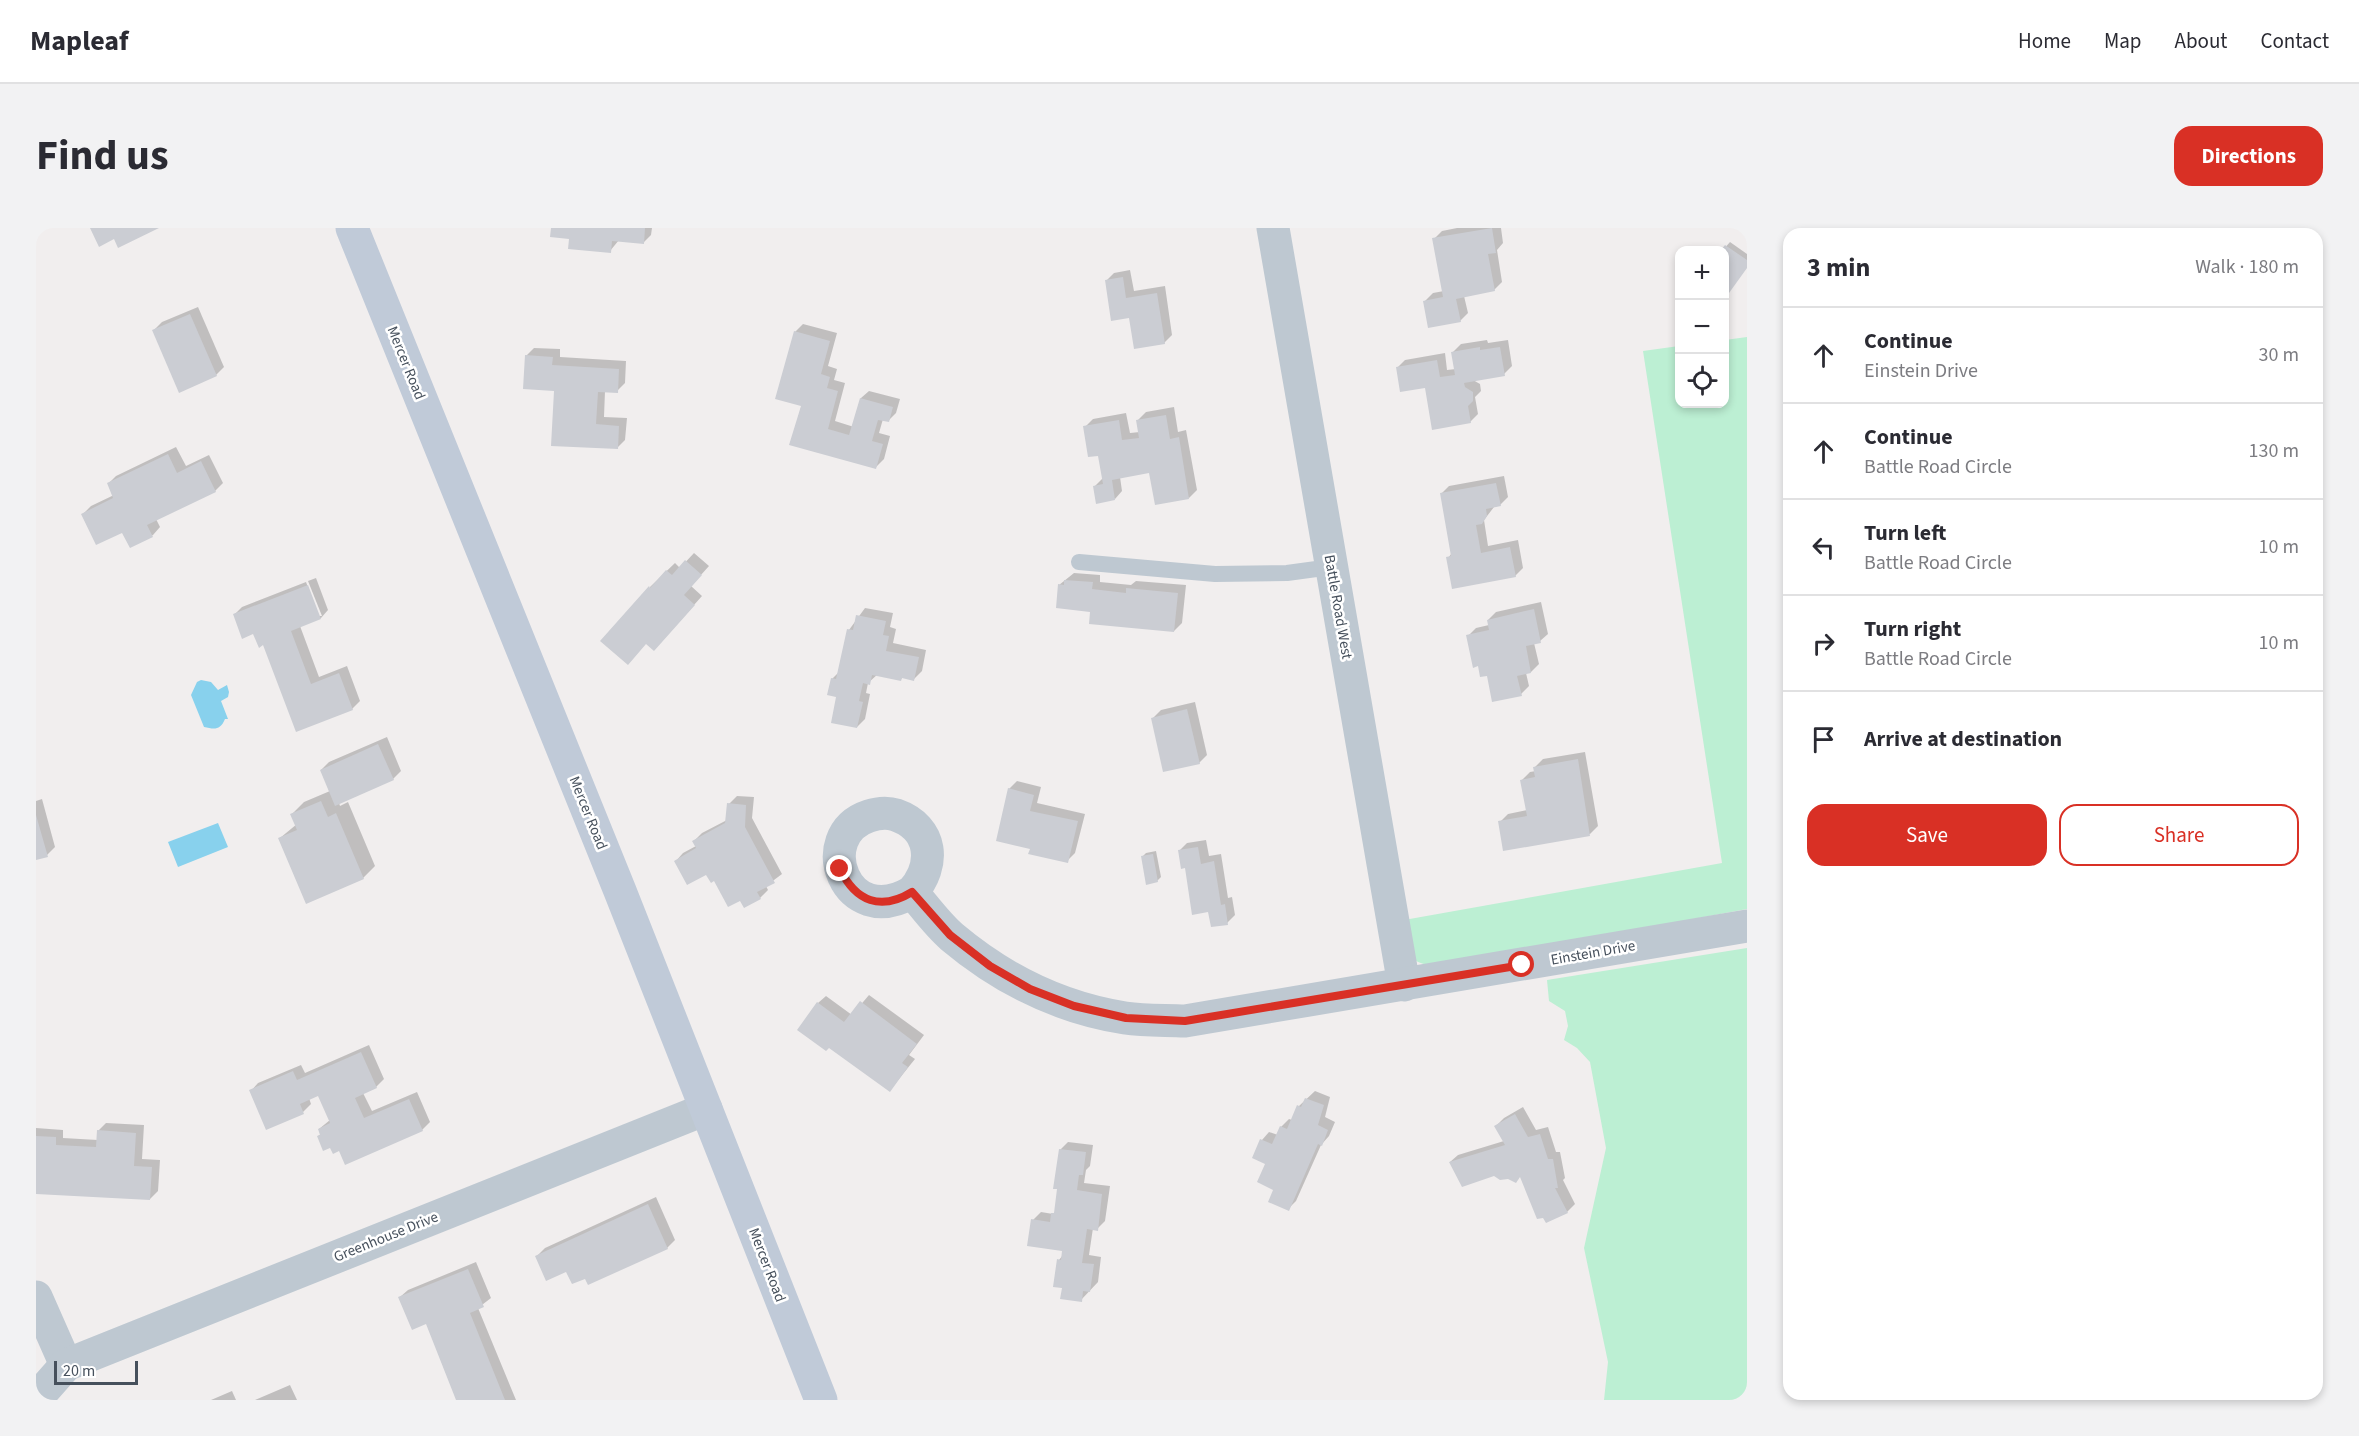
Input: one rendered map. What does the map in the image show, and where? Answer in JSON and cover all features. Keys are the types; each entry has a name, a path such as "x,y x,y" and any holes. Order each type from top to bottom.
{"main road":[{"name":"Mercer Road","path":"352,228 821,1400"}],"street":[{"name":"Battle Road West","path":"1273,228 1404,985"},
{"name":"Einstein Drive","path":"912,892 950,935 990,966 1030,989 1074,1006 1126,1018 1185,1021 1747,926"},
{"name":"Greenhouse Drive","path":"36,1399 51,1359 705,1109"},
{"path":"36,1297 51,1359"}],"lane":[{"path":"1079,562 1215,574 1287,573 1331,567"}],"green space":[{"path":"1747,337 1747,909 1446,965 1420,963 1412,958 1404,920 1722,863 1643,351 1675,347 1675,408 1729,408 1729,339"},
{"path":"1747,948 1747,1400 1604,1400 1608,1362 1584,1248 1606,1148 1590,1062 1577,1048 1564,1040 1568,1026 1565,1011 1549,1001 1547,980"}],"water":[{"path":"201,680 211,682 218,690 227,685 228,697 221,701 228,719 216,728 204,727 191,695 197,682"},
{"path":"218,823 228,847 178,867 168,842"}],"building":[{"path":"90,228 159,228 118,248 114,239 99,247"},
{"path":"551,228 645,228 644,244 612,241 611,253 568,249 569,239 550,237"},
{"path":"1492,228 1496,253 1488,254 1495,291 1456,299 1461,322 1428,328 1423,301 1443,297 1432,238"},
{"path":"1729,248 1747,260 1747,268 1729,293"},
{"path":"1123,277 1126,298 1157,293 1165,344 1134,349 1129,318 1111,321 1105,280"},
{"path":"190,314 217,376 179,393 152,330"},
{"path":"794,331 830,341 821,374 830,377 827,388 838,391 828,429 849,435 860,398 893,407 889,422 878,420 872,441 883,444 876,469 789,445 801,406 775,399"},
{"path":"1480,347 1480,350 1500,347 1505,376 1464,383 1465,387 1473,392 1473,401 1468,406 1471,423 1432,430 1425,388 1400,392 1396,367 1437,360 1440,377 1455,375 1451,352"},
{"path":"525,355 553,357 552,365 619,369 618,393 598,392 596,424 619,426 618,449 551,446 554,391 523,389"},
{"path":"1166,415 1170,439 1179,437 1189,499 1155,505 1149,473 1112,480 1115,500 1096,504 1093,486 1103,484 1098,456 1088,457 1083,426 1119,420 1122,440 1139,438 1136,420"},
{"path":"168,454 177,473 201,461 216,492 147,525 153,537 130,548 122,533 96,545 81,514 113,498 107,483"},
{"path":"1496,483 1501,506 1486,509 1487,516 1482,524 1476,525 1481,553 1510,547 1516,577 1452,589 1446,557 1451,556 1440,493"},
{"path":"685,560 702,575 684,595 695,605 654,651 646,644 628,665 600,641 649,586 650,588 666,570 672,575"},
{"path":"1064,580 1093,582 1092,589 1126,593 1126,588 1178,593 1174,632 1089,624 1090,612 1056,608 1058,584 1064,585"},
{"path":"308,585 321,619 291,631 311,684 339,673 353,710 296,732 263,645 259,648 253,634 242,639 233,614"},
{"path":"1534,609 1541,643 1526,646 1531,673 1517,676 1522,696 1492,702 1487,676 1480,677 1478,666 1473,668 1466,635 1489,630 1487,620"},
{"path":"856,615 886,621 883,635 889,636 886,651 919,657 914,681 902,678 901,681 872,675 870,685 863,683 859,701 863,702 857,728 831,723 836,697 827,695 831,678 836,679 847,629 853,630"},
{"path":"1187,709 1200,764 1163,772 1151,718"},
{"path":"378,744 394,780 335,806 320,770"},
{"path":"1578,759 1590,836 1503,851 1498,821 1527,816 1520,780 1535,777 1533,767"},
{"path":"1008,788 1034,795 1030,811 1078,821 1068,863 1028,854 1030,849 996,841"},
{"path":"321,801 328,817 336,813 364,879 306,904 278,838 297,830 290,814"},
{"path":"727,803 746,805 745,827 775,883 757,892 761,899 744,908 740,901 728,907 714,881 711,883 706,875 687,885 674,861 696,848 692,841 725,823"},
{"path":"36,815 48,857 36,860"},
{"path":"1198,847 1201,864 1214,861 1221,905 1225,904 1228,925 1211,927 1208,912 1192,915 1185,868 1181,869 1178,850"},
{"path":"1153,854 1158,882 1146,885 1141,856"},
{"path":"860,1001 917,1044 902,1063 908,1067 890,1092 829,1048 826,1051 797,1030 817,1002 844,1022"},
{"path":"361,1052 377,1088 355,1098 364,1118 409,1099 423,1131 345,1165 339,1151 333,1154 330,1148 323,1151 317,1136 320,1135 318,1129 330,1123 318,1096 300,1104 304,1114 266,1130 249,1090 293,1071 297,1080"},
{"path":"1305,1098 1324,1105 1318,1125 1328,1130 1322,1146 1318,1144 1289,1211 1268,1202 1273,1190 1257,1182 1265,1164 1252,1158 1260,1139 1272,1144 1280,1126 1287,1129 1297,1105 1301,1107"},
{"path":"1515,1114 1528,1137 1540,1134 1548,1159 1553,1159 1558,1188 1555,1188 1568,1213 1546,1223 1543,1218 1537,1219 1520,1177 1516,1183 1508,1179 1500,1180 1494,1176 1462,1187 1449,1162 1505,1145 1494,1126"},
{"path":"97,1130 136,1133 134,1166 152,1167 150,1200 36,1194 36,1136 56,1137 56,1145 96,1147"},
{"path":"1059,1149 1086,1152 1083,1175 1079,1175 1077,1190 1102,1194 1098,1231 1087,1229 1082,1263 1094,1264 1090,1292 1083,1291 1082,1302 1060,1299 1062,1288 1053,1287 1057,1259 1061,1260 1062,1251 1027,1246 1031,1219 1050,1222 1051,1213 1054,1213 1057,1189 1053,1189"},
{"path":"648,1204 668,1249 588,1285 585,1279 572,1284 566,1272 546,1281 535,1256"},
{"path":"468,1269 484,1307 470,1313 505,1400 456,1400 426,1324 412,1330 398,1297"}],"route":[{"path":"840,869 857,894 870,900 885,902 900,900 912,892 950,935 990,966 1030,989 1074,1006 1126,1018 1185,1021 1522,965"}]}
